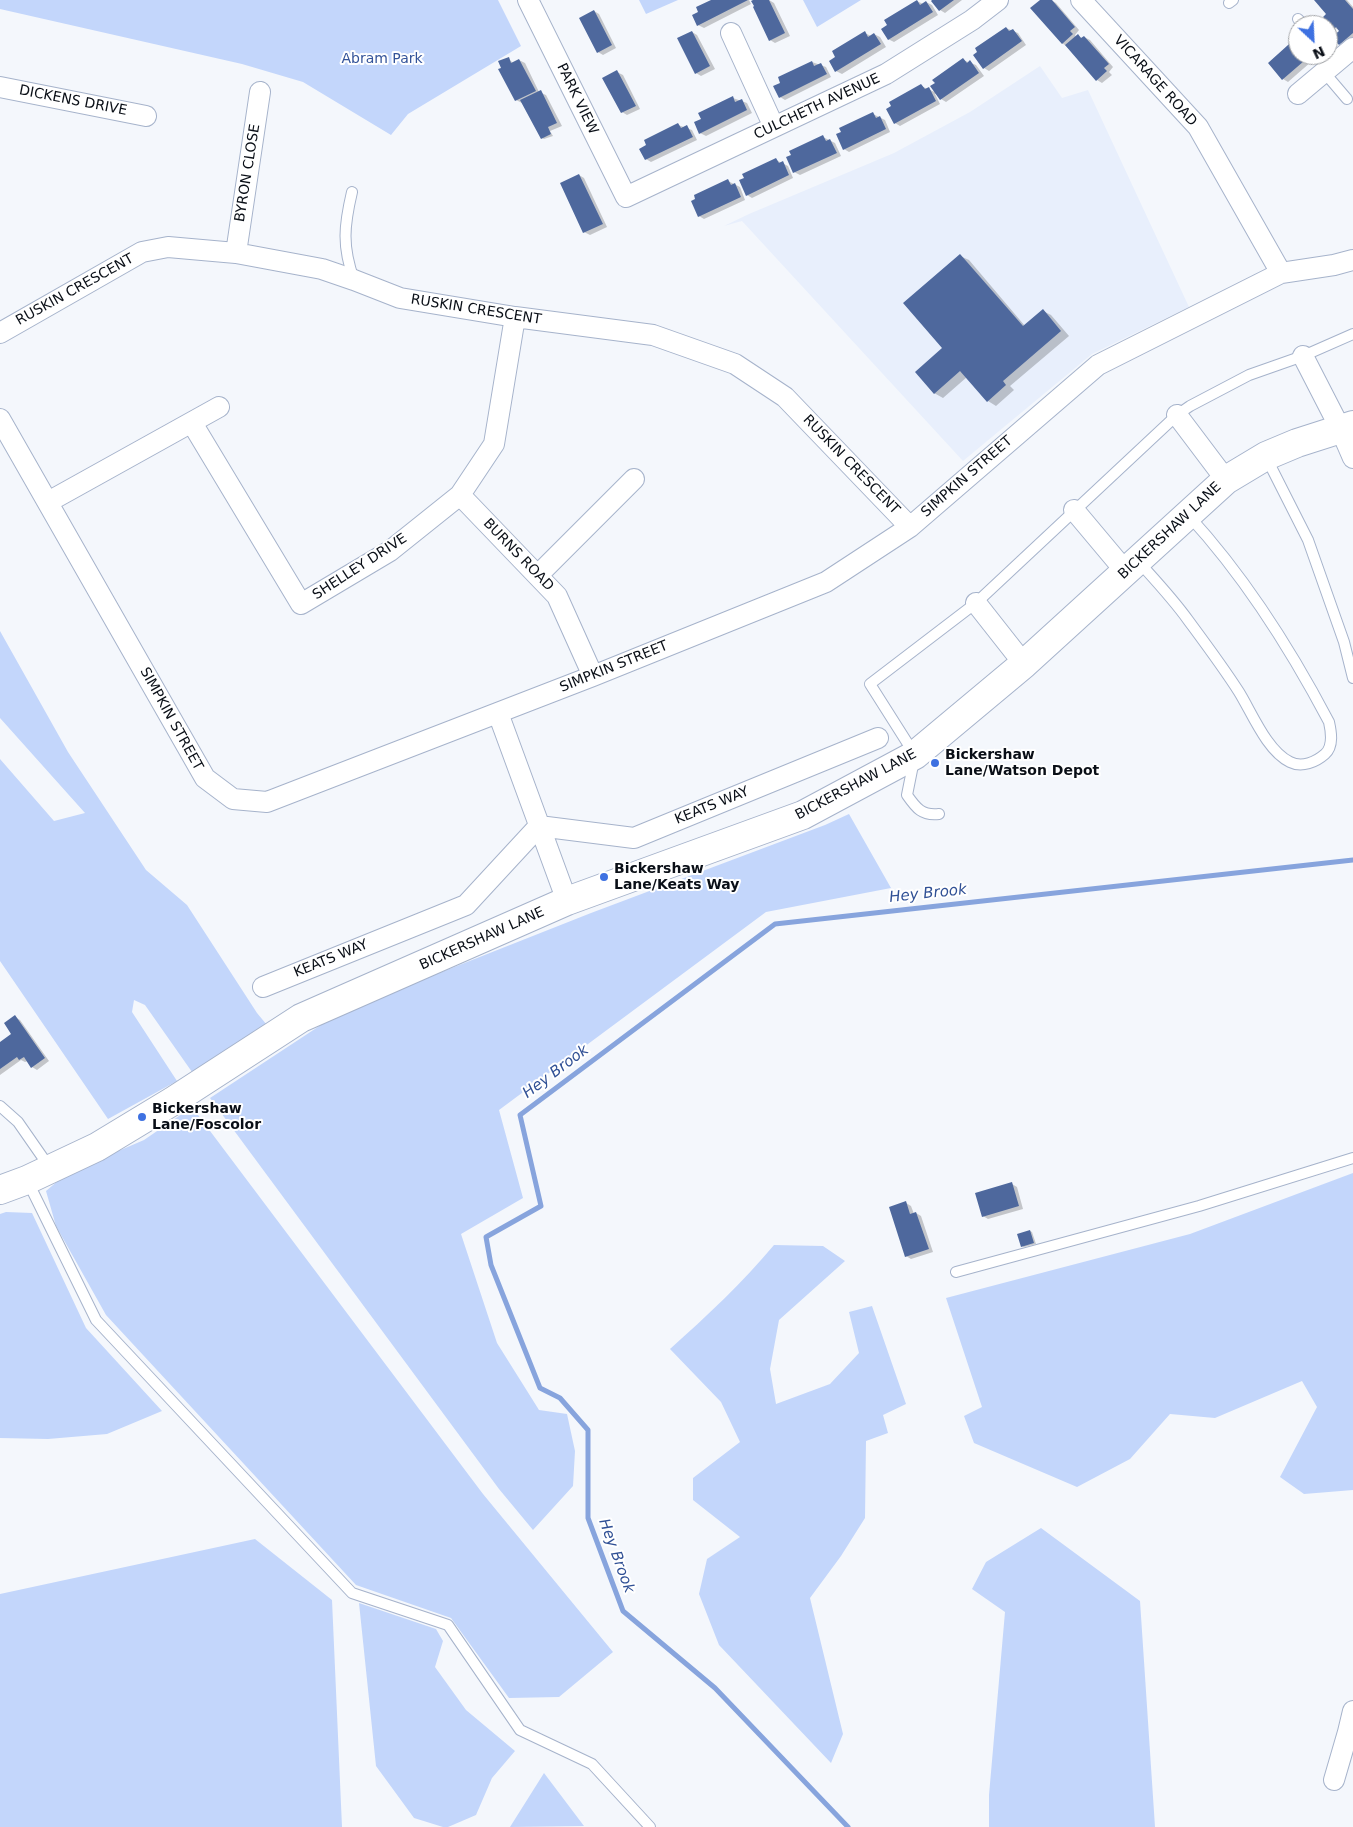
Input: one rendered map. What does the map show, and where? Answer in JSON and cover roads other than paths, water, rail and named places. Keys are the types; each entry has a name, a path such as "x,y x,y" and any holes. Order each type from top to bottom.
{"main road":[{"name":"BICKERSHAW LANE","path":"0,1190 97,1147 173,1101 301,1018 567,901 803,815 915,755 1024,664 1226,480 1266,456 1346,426"}],"street":[{"name":"PARK VIEW","path":"528,0 626,197"},
{"name":"CULCHETH AVENUE","path":"626,197 886,74 972,20 998,0"},
{"name":"VICARAGE ROAD","path":"1081,0 1198,127 1281,272"},
{"path":"731,33 774,127"},
{"path":"1338,57 1353,48"},
{"path":"1298,94 1327,65"},
{"name":"DICKENS DRIVE","path":"0,87 146,116"},
{"name":"BYRON CLOSE","path":"236,253 260,92"},
{"name":"RUSKIN CRESCENT","path":"0,332 142,252 168,247 236,253 322,269 400,298 515,317 653,335 735,364 785,397 910,527"},
{"name":"SIMPKIN STREET","path":"0,418 205,778 233,799 267,802 593,676 826,582 910,527 1098,365 1281,272 1334,265 1353,260"},
{"name":"SHELLEY DRIVE","path":"192,423 301,604 390,551 460,495 494,444 515,317"},
{"path":"1303,356 1346,426 1353,458"},
{"path":"48,502 219,407"},
{"path":"1177,415 1226,480"},
{"path":"538,575 634,479"},
{"name":"BURNS ROAD","path":"460,495 557,596 593,676"},
{"path":"1074,510 1132,566"},
{"path":"976,603 1024,664"},
{"path":"498,713 567,901"},
{"name":"KEATS WAY","path":"263,987 466,905 539,826 634,838 878,738"},
{"path":"1334,1780 1350,1732 1353,1711"}],"lane":[{"path":"1330,65 1348,99"},
{"path":"352,192 345,226 345,244 347,261 354,280"},
{"path":"939,814 929,815 916,808 907,795 915,755 870,684 976,603 1177,415 1190,406 1249,375 1303,356 1353,334"},
{"path":"1266,456 1308,540 1344,642 1353,678"},
{"path":"1132,566 1187,618 1238,691 1265,736 1282,756 1291,763 1302,765 1317,760 1328,752 1332,733 1328,722 1287,649 1240,578 1214,544 1187,514"},
{"path":"0,1106 18,1122 96,1320 352,1593 448,1625 520,1730 592,1764 650,1827"},
{"path":"956,1272 1199,1206 1353,1158"}],"waterway":[{"name":"Hey Brook","path":"848,1827 715,1688 623,1611 588,1518 588,1430 560,1398 540,1388 491,1265 486,1237 541,1206 520,1115 775,924 1353,860"}],"place":[{"name":"Bickershaw Lane/Watson Depot","path":"935,763"},
{"name":"Bickershaw Lane/Keats Way","path":"604,877"},
{"name":"Bickershaw Lane/Foscolor","path":"142,1117"}],"park label":[{"name":"Abram Park","path":"382,59"}]}
